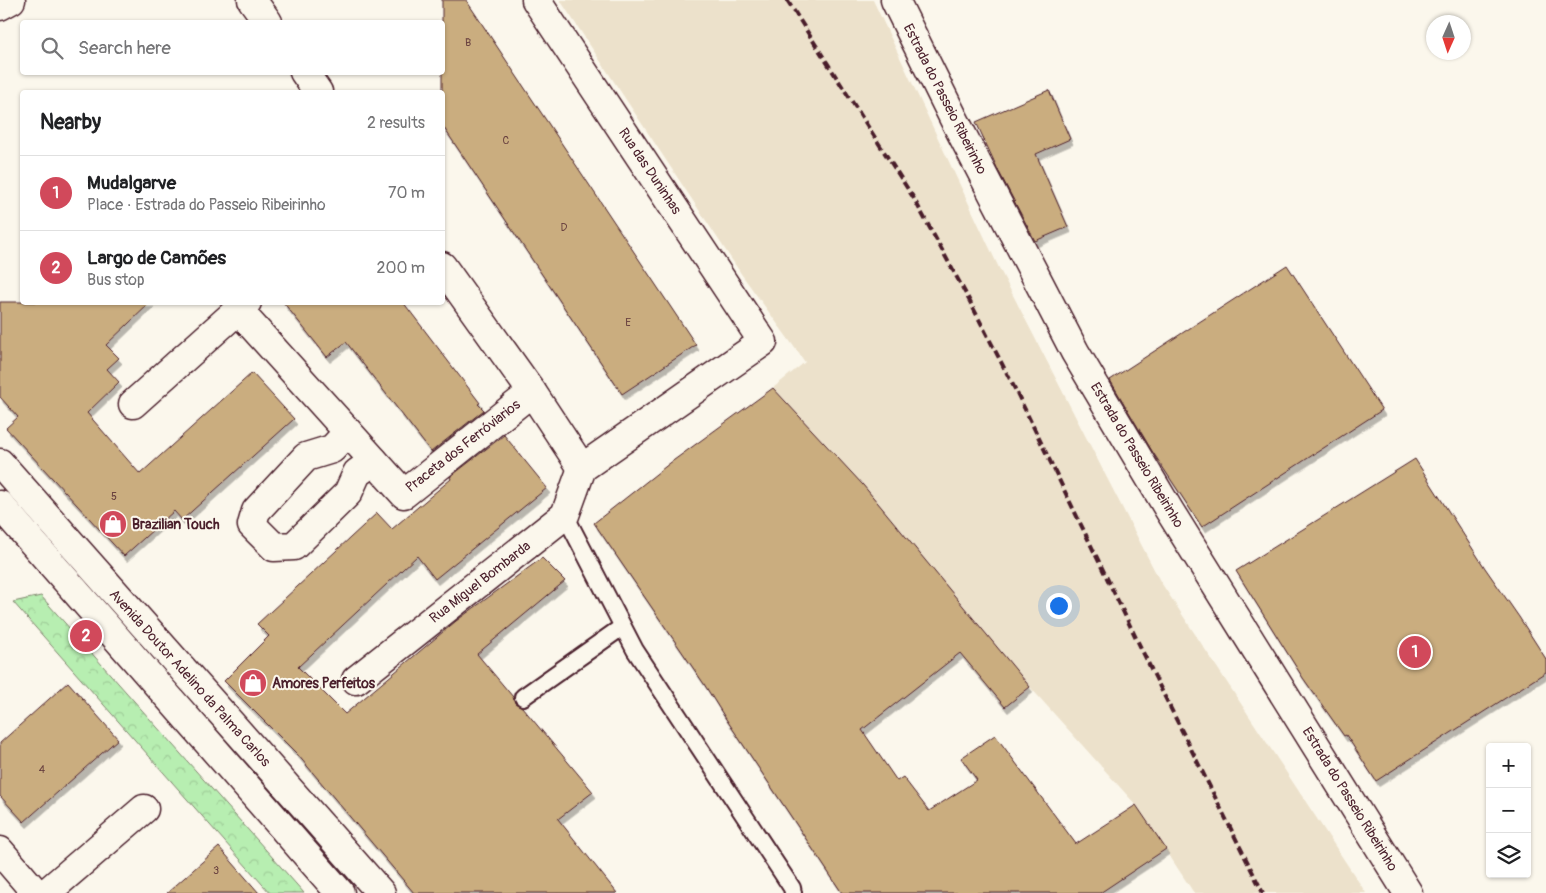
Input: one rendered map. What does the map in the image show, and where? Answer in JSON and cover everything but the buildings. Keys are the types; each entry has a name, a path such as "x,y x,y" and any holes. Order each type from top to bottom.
{"street":[{"path":"0,6 11,0"},
{"path":"252,0 267,20"},
{"name":"Rua das Duninhas","path":"536,0 763,342 582,468"},
{"name":"Estrada do Passeio Ribeirinho","path":"896,0 954,119 1075,352 1169,510 1408,893"},
{"path":"306,75 317,90"},
{"path":"445,270 532,392 582,468 565,515"},
{"name":"Praceta dos Ferróviarios","path":"133,404 243,306 348,432 404,494 532,392"},
{"path":"348,432 332,449 306,457 256,511 252,524 274,547 294,546 348,493 357,472 374,461"},
{"name":"Avenida Doutor Adelino da Palma Carlos","path":"0,463 381,893"},
{"name":"Avenida Doutor Adelino da Palma Carlos","path":"0,506 340,893"},
{"name":"Rua Miguel Bombarda","path":"356,680 565,515"},
{"path":"46,893 144,809"},
{"path":"0,851 36,893"}],"lane":[{"path":"565,515 622,627 794,893"},
{"path":"524,697 622,627"}],"shaded area":[{"path":"560,0 873,0 999,268 1160,581 1366,893 1194,893 1136,805 1030,687 870,494 773,388 805,362 742,275"}],"green space":[{"path":"41,596 304,893 270,893 13,602"}],"railway":[{"path":"787,0 913,197 967,296 1015,389 1156,679 1263,893"}],"place":[{"name":"Brazilian Touch","path":"113,524"},
{"name":"Largo de Camões","path":"86,636"},
{"name":"Mudalgarve","path":"1415,652"},
{"name":"Amores Perfeitos","path":"253,683"}]}
